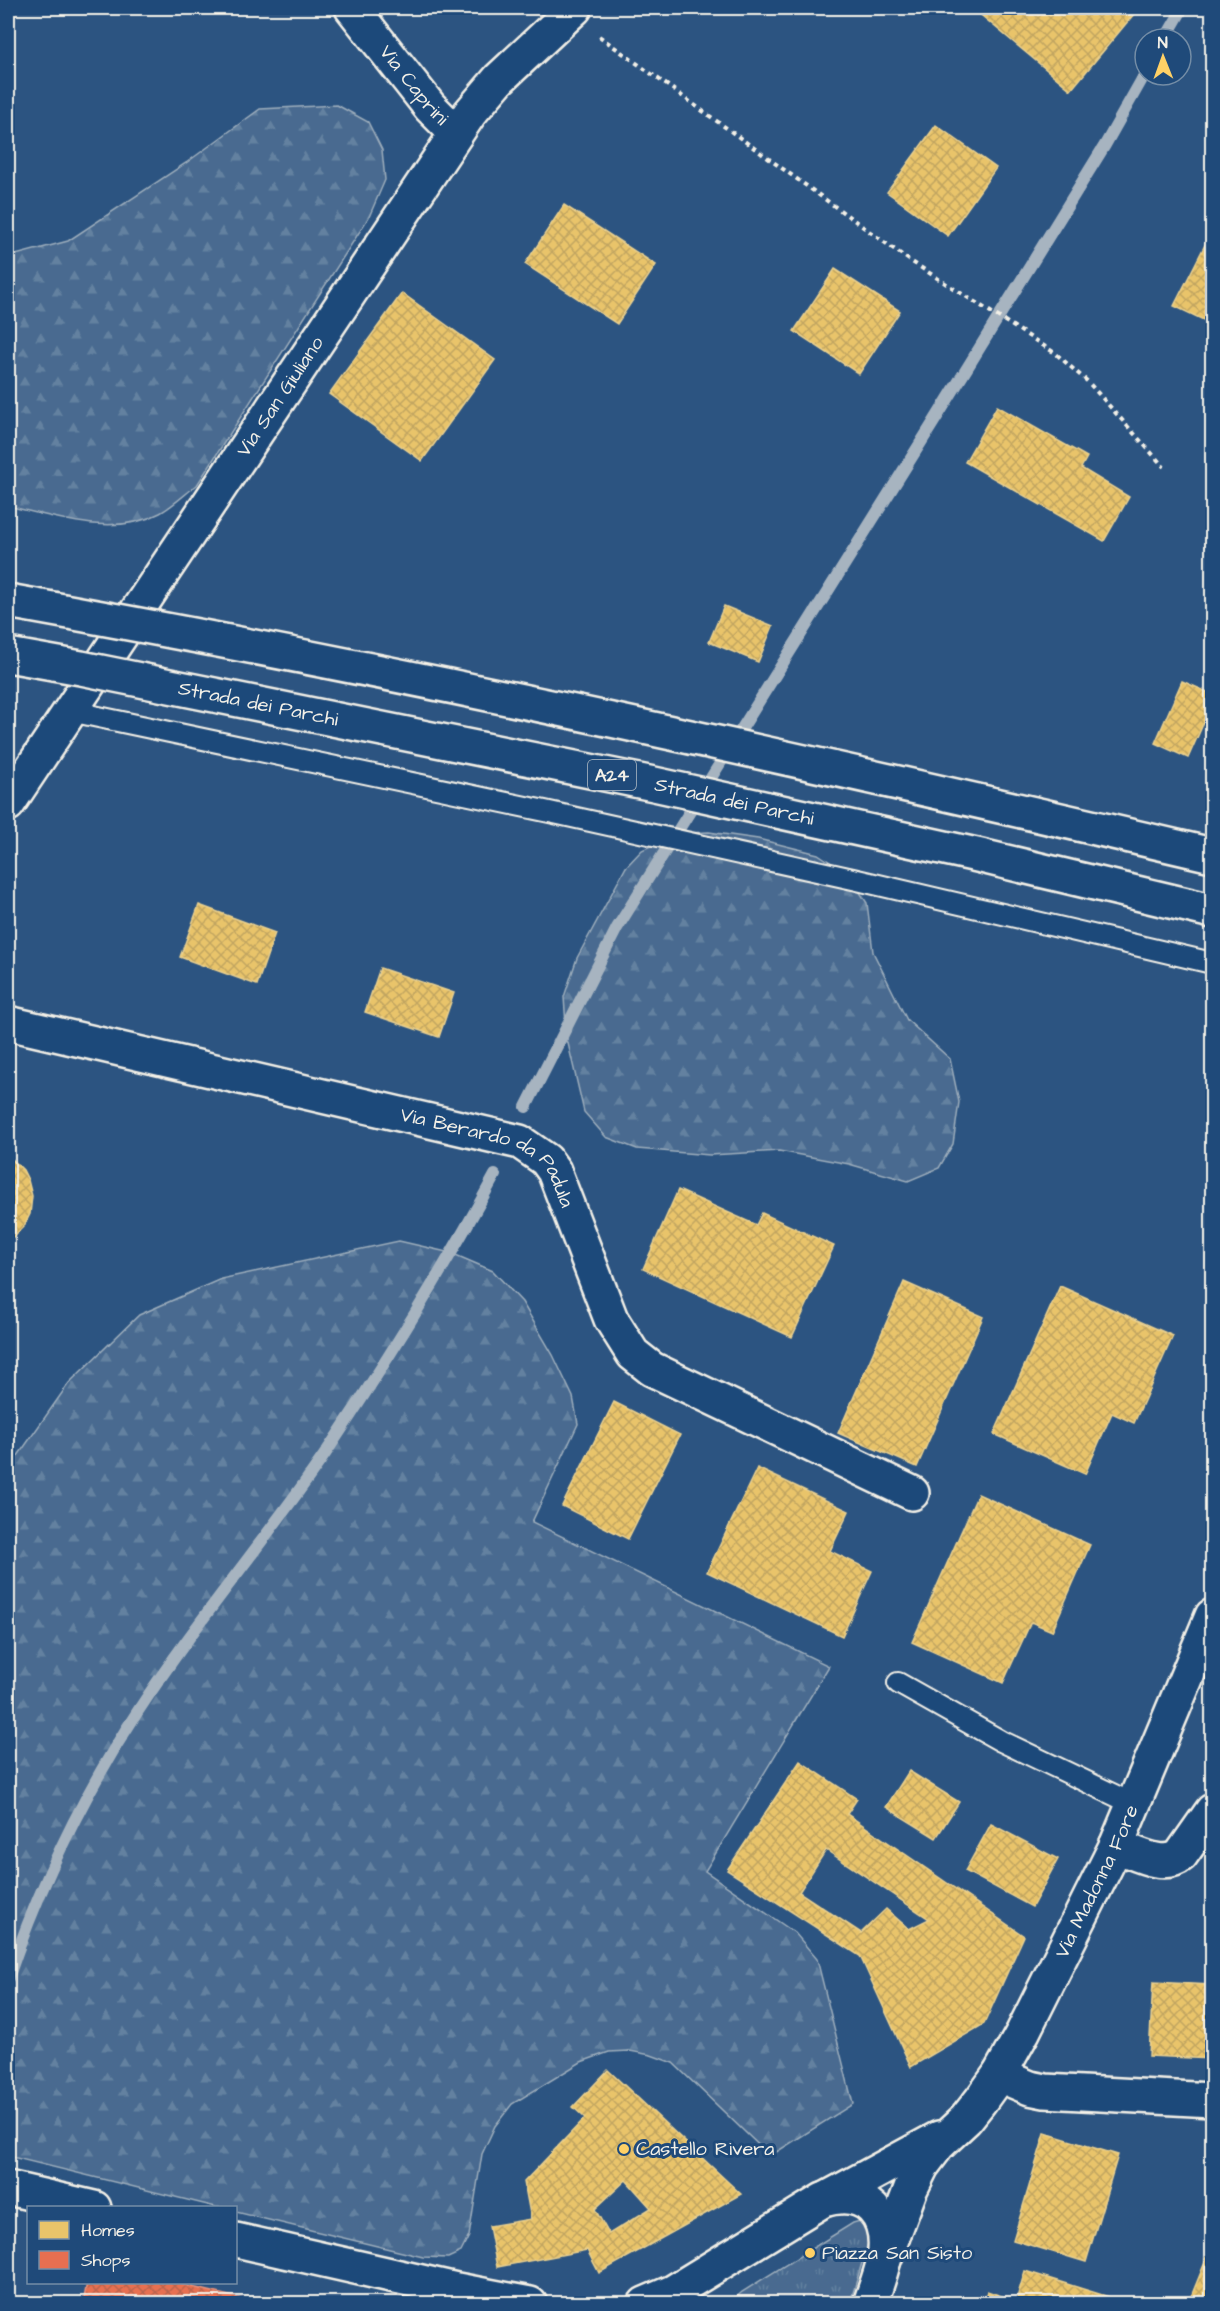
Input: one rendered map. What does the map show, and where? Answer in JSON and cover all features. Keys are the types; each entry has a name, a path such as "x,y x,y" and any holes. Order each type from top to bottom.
{"main road":[{"name":"Via Caprini","path":"352,8 430,107 456,133"},
{"name":"Via San Giuliano","path":"8,804 456,133 499,79 572,10"},
{"path":"8,601 369,670 649,729 1212,855"},
{"name":"Strada dei Parchi","path":"8,655 654,784 977,855 1212,910"},
{"name":"Via Berardo da Padula","path":"8,1023 520,1142 546,1160 554,1171 611,1319 633,1354 652,1369 912,1493"},
{"name":"Via Madonna Fore","path":"884,2260 916,2178 929,2156 966,2118 999,2076 1028,2022 1116,1846 1212,1616"},
{"path":"1116,1846 1156,1860 1174,1860 1181,1855 1212,1811"},
{"path":"999,2076 1045,2091 1212,2100"},
{"name":"Via Madonna Fore","path":"824,2200 953,2130"},
{"path":"8,2188 85,2206"},
{"path":"659,2298 824,2200 849,2196 872,2206 882,2223 884,2260 870,2304"},
{"path":"237,2240 457,2290 530,2304"}],"lane":[{"path":"70,711 716,849 1212,963"},
{"path":"898,1683 1001,1741 1133,1804"}],"path":[{"path":"572,10 863,228 1015,327 1073,368 1164,467"}],"green space":[{"path":"337,105 368,122 382,150 385,180 369,217 197,485 160,513 123,524 84,523 8,506 8,257 68,241 186,163 260,109"},
{"path":"709,832 758,839 818,854 848,874 867,903 873,952 907,1020 950,1059 959,1102 953,1144 939,1168 908,1181 849,1164 779,1151 710,1155 637,1149 606,1137 584,1112 567,1039 564,997 577,958 626,867 642,850 686,833"},
{"path":"399,1241 451,1253 493,1271 522,1302 553,1355 573,1397 578,1424 532,1522 829,1666 705,1871 795,1933 817,1959 853,2104 770,2156 673,2063 630,2051 609,2052 581,2062 512,2104 495,2126 482,2154 469,2236 461,2252 448,2258 423,2257 237,2212 237,2206 212,2206 8,2156 8,1470 69,1383 139,1315 221,1279"},
{"path":"865,2222 870,2236 850,2303 729,2304 742,2292 853,2223"}],"building: Homes":[{"path":"979,8 1139,8 1071,90 976,11"},
{"path":"936,125 996,168 948,236 887,192"},
{"path":"564,205 656,265 617,324 525,264"},
{"path":"1212,231 1212,324 1174,306"},
{"path":"835,269 900,311 859,374 794,331"},
{"path":"402,293 495,360 422,461 329,394"},
{"path":"997,406 1087,457 1081,468 1129,497 1104,541 965,462"},
{"path":"724,606 773,626 758,662 709,642"},
{"path":"1182,681 1212,694 1212,704 1188,758 1155,743"},
{"path":"199,905 275,933 257,985 180,957"},
{"path":"380,968 454,993 439,1037 365,1012"},
{"path":"8,1155 23,1170 32,1196 30,1214 24,1226 8,1242"},
{"path":"678,1190 756,1225 762,1213 834,1246 792,1337 643,1269"},
{"path":"904,1282 983,1317 917,1467 838,1433"},
{"path":"1060,1286 1173,1336 1134,1423 1112,1413 1085,1474 994,1434"},
{"path":"614,1402 680,1435 628,1539 562,1506"},
{"path":"757,1468 849,1511 830,1551 872,1571 842,1636 707,1572"},
{"path":"978,1494 1090,1545 1052,1631 1031,1622 1003,1683 912,1642"},
{"path":"800,1761 857,1799 847,1814 1024,1936 984,2024 911,2067 860,1956 727,1870","holes":["826,1850 929,1919 909,1929 886,1909 861,1933 799,1892"]},
{"path":"909,1771 959,1802 936,1838 886,1807"},
{"path":"991,1824 1058,1859 1032,1907 965,1871"},
{"path":"1153,1982 1212,1985 1212,2059 1149,2056"},
{"name":"Castello Rivera","path":"608,2070 741,2194 599,2273 587,2250 497,2267 489,2226 531,2219 524,2182 585,2118 573,2107","holes":["626,2180 651,2208 609,2234 595,2209"]},
{"path":"1045,2133 1118,2155 1086,2262 1013,2240"},
{"path":"1212,2245 1212,2304 1188,2304"},
{"path":"1025,2271 1109,2297 1107,2304 983,2304 987,2291 1016,2301"}],"building: Shops":[{"path":"87,2284 180,2284 262,2304 83,2304"}],"waterway":[{"path":"1172,27 1183,8"},
{"path":"526,1107 617,928 935,420 1105,145 1138,87"},
{"path":"8,1978 49,1874 99,1774 118,1742 160,1678 325,1454 413,1316 495,1175"}],"place":[{"name":"Castello Rivera","path":"624,2149"},
{"name":"Piazza San Sisto","path":"810,2253"}]}
